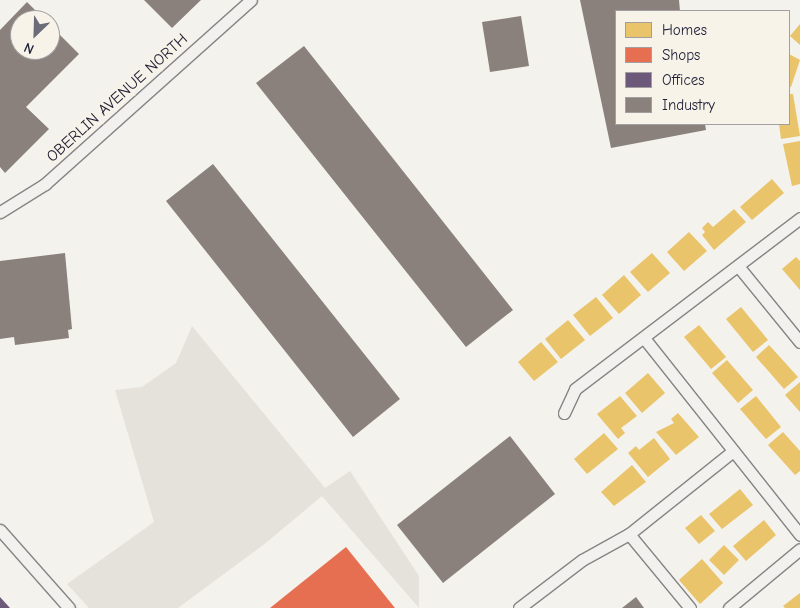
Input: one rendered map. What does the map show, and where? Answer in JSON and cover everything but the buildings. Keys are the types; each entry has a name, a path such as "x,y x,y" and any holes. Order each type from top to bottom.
{"street":[{"name":"OBERLIN AVENUE NORTH","path":"0,212 45,184 251,0"},
{"path":"564,413 575,389 800,218"},
{"path":"738,266 800,342"},
{"path":"644,338 800,535"},
{"path":"519,608 582,560 629,534 733,450"},
{"path":"0,530 70,608"},
{"path":"629,534 690,608"},
{"path":"729,608 800,549"}],"shaded area":[{"path":"192,326 325,488 350,471 419,576 419,608 322,496 267,542 178,608 89,608 67,584 154,522 115,390 142,387 176,363"}]}
